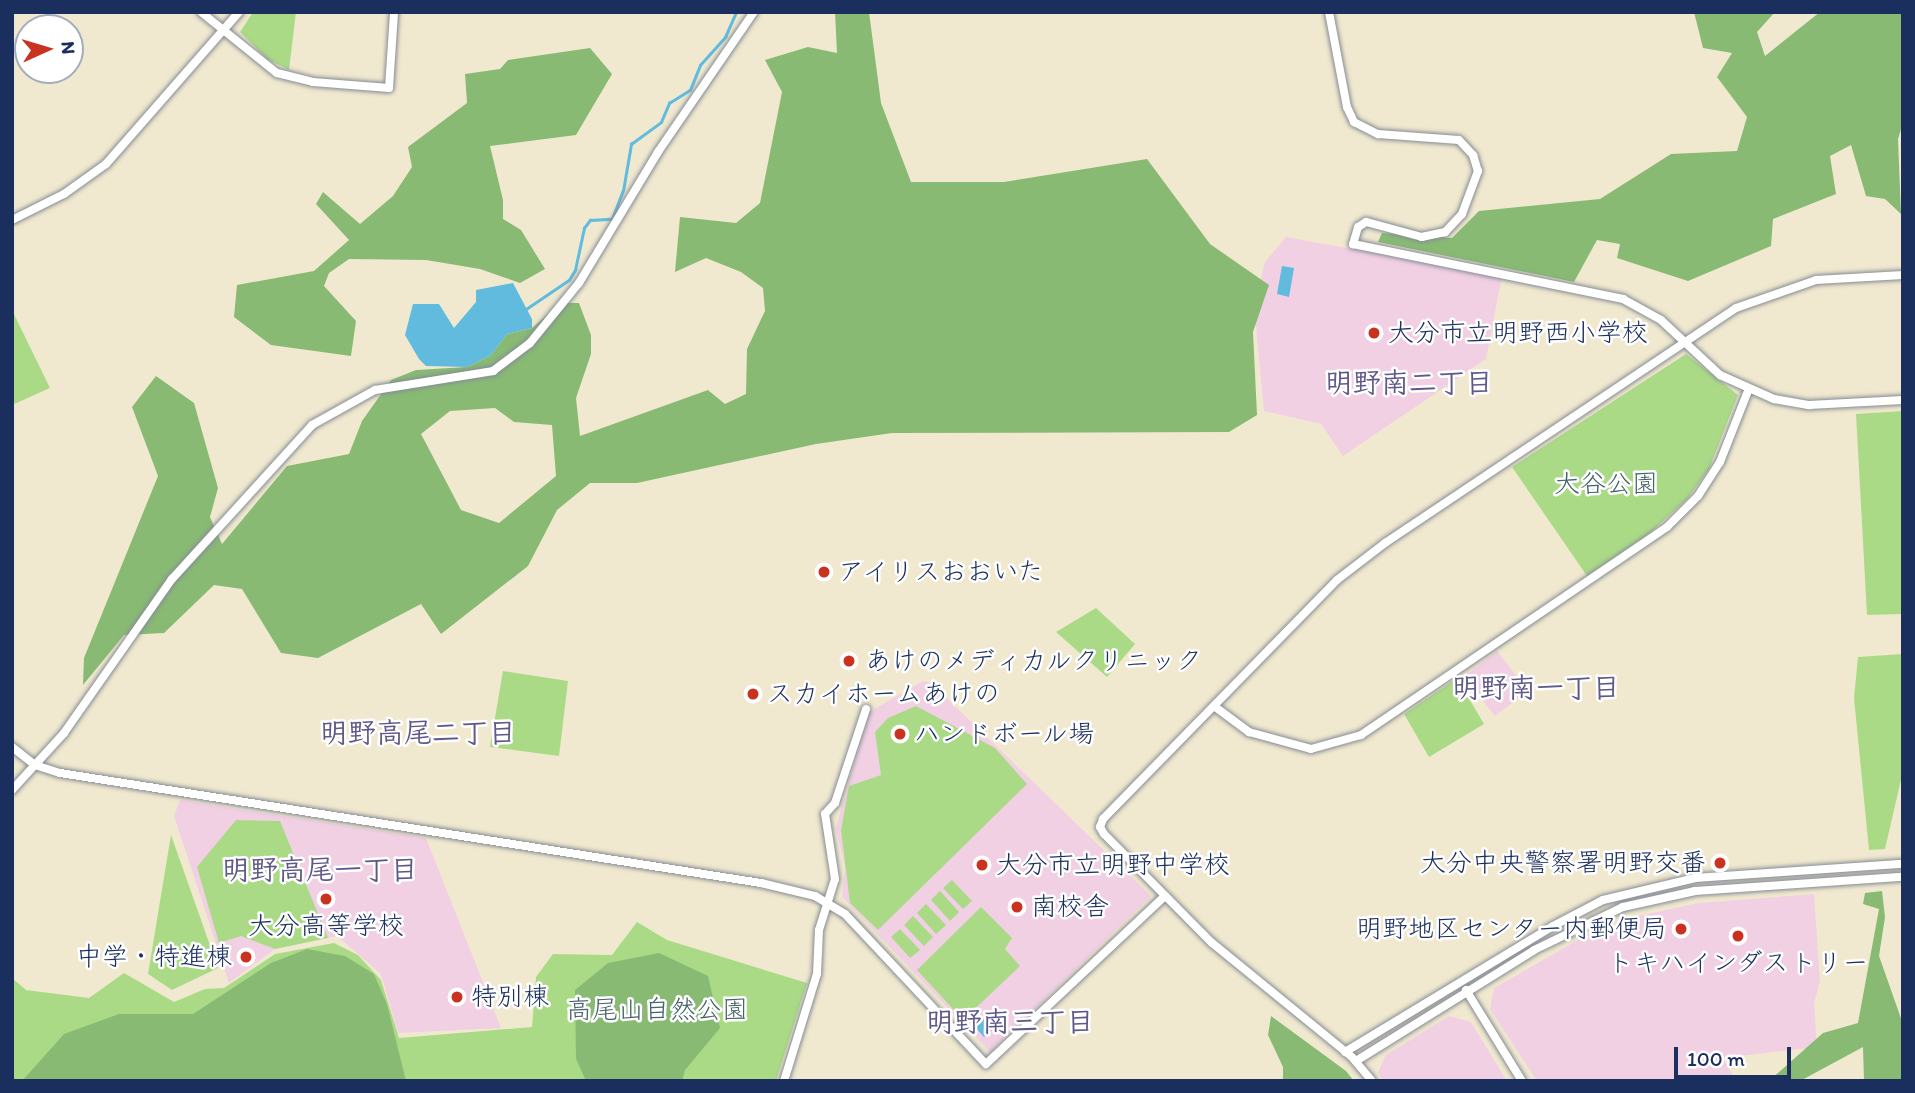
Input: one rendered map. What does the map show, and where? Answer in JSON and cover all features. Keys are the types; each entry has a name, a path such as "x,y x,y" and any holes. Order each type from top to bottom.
{"street":[{"path":"201,12 277,73 313,82 388,88 394,12"},
{"path":"12,220 64,194 106,164 239,12"},
{"path":"12,790 64,733 172,579 312,425 375,390 493,371 530,343 579,283 658,152 754,12"},
{"path":"1329,12 1347,107 1354,122 1378,134 1459,140 1473,155 1478,171 1462,214 1445,232 1422,237 1366,222 1357,227 1353,244 1623,299 1653,313 1710,368 1748,391 1810,405 1903,400"},
{"path":"1372,1081 1356,1061 1259,986 1104,834 1101,823 1356,564 1736,308 1785,288 1822,279 1903,275"},
{"path":"1214,706 1249,732 1311,749 1335,746 1361,735 1667,527 1698,496 1720,462 1748,391"},
{"path":"784,1081 817,974 819,930 835,873 825,814 835,803 866,709"},
{"path":"12,747 35,765 60,773 761,883 828,901 986,1064 1165,896"},
{"path":"1345,1052 1573,914 1637,890 1704,877 1903,864"},
{"path":"1356,1061 1581,925 1655,898 1903,877"},
{"path":"1461,982 1522,1081"}],"shaded area":[{"name":"大分市立明野西小学校","path":"1286,237 1502,276 1486,359 1343,456 1321,424 1264,411 1254,306 1265,262"},
{"path":"1497,651 1528,691 1495,716 1464,677"},
{"name":"大分市立明野中学校","path":"923,681 931,683 1151,896 990,1052 842,897 845,867 836,828 869,712"},
{"name":"大分高等学校","path":"180,800 426,838 501,1028 398,1033 381,974 337,936 275,949 229,983 174,816"},
{"path":"1814,894 1820,982 1814,1003 1817,1047 1723,1058 1736,1081 1537,1081 1490,1009 1494,988 1590,933 1628,923 1633,917 1698,903"},
{"path":"1449,1016 1471,1022 1507,1081 1383,1081 1378,1072 1386,1055"}],"green space":[{"path":"253,12 296,12 289,70 267,59 240,32"},
{"path":"835,12 869,12 881,103 911,182 1004,182 1147,159 1210,244 1269,285 1253,332 1257,415 1229,432 892,433 816,444 637,483 590,483 557,510 528,566 441,634 421,604 318,658 281,653 242,589 214,585 164,633 124,635 83,685 84,658 158,476 132,407 156,376 194,403 218,488 210,517 222,544 287,466 349,454 362,421 391,380 416,370 467,367 491,355 507,334 532,328 561,303 579,303 591,335 591,354 576,398 580,436 708,390 725,404 746,394 747,349 765,311 763,288 741,272 706,258 675,272 680,217 736,223 760,203 782,92 765,60 808,47 837,53","holes":["495,408 514,422 552,425 556,476 499,523 461,510 421,434 450,411"]},
{"path":"1694,12 1775,12 1757,32 1765,56 1820,12 1903,12 1903,123 1898,139 1901,214 1885,199 1866,196 1851,145 1830,156 1836,194 1773,219 1771,246 1688,281 1617,258 1620,244 1597,240 1574,282 1378,242 1382,233 1452,238 1479,211 1600,199 1671,154 1737,151 1747,117 1717,77 1732,53 1703,48"},
{"path":"590,48 612,74 576,135 490,146 503,200 503,219 521,230 545,269 520,283 480,269 426,260 349,259 329,273 324,286 356,321 351,356 271,345 234,317 237,285 314,271 349,240 316,204 323,192 360,224 393,196 412,167 408,147 467,103 465,74 500,69 508,60"},
{"path":"12,310 50,388 12,405"},
{"name":"大谷公園","path":"1686,354 1738,395 1709,469 1687,499 1649,534 1587,576 1512,467"},
{"path":"1903,411 1903,614 1867,615 1856,414"},
{"path":"1096,608 1135,644 1107,677 1056,632"},
{"path":"1903,654 1903,771 1885,849 1869,850 1854,698 1858,657"},
{"path":"503,671 568,681 559,756 490,747"},
{"path":"1453,681 1461,685 1484,724 1429,757 1404,714"},
{"path":"916,706 995,748 1027,784 878,930 850,903 841,830 849,786 881,775 875,732 888,718"},
{"path":"236,820 280,821 328,938 275,949 241,936 219,943 197,867"},
{"path":"171,835 218,968 172,990 148,974"},
{"path":"952,880 972,901 963,909 943,888"},
{"path":"940,891 959,912 950,921 931,900"},
{"path":"1882,891 1885,917 1879,956 1903,1024 1903,1081 1864,1081 1863,1047 1800,1081 1769,1081 1823,1033 1858,1023 1879,909 1863,904 1865,893"},
{"path":"926,904 946,925 936,934 917,913"},
{"path":"981,907 1012,938 1005,949 1020,966 963,1020 917,970"},
{"path":"913,916 933,937 924,946 904,925"},
{"name":"高尾山自然公園","path":"637,922 667,940 807,983 776,1081 12,1081 12,978 26,990 89,998 124,973 174,1002 205,989 224,988 275,954 334,943 358,955 381,980 399,1038 532,1027 536,977 553,954 612,955"},
{"path":"900,929 920,950 910,958 891,937"},
{"path":"307,949 345,956 374,974 387,1004 406,1081 22,1081 64,1034 119,1014 193,1014 271,963"},
{"path":"659,953 708,976 720,1028 685,1070 682,1081 586,1081 576,1059 575,990 608,963"},
{"path":"1271,1016 1346,1071 1354,1081 1283,1081 1283,1067 1268,1035"}],"water":[{"path":"1282,266 1294,268 1289,297 1277,294"},
{"path":"513,283 532,319 532,328 507,334 491,355 467,367 426,366 419,359 405,335 413,304 439,304 454,328 476,302 476,290"},
{"path":"996,1007 1006,1018 984,1037 975,1027"}],"waterway":[{"path":"526,309 569,280 575,270 584,228 590,220 612,219 623,191 631,144 661,122 669,103 690,90 700,65 725,37 736,12"}],"place":[{"name":"大分市立明野西小学校","path":"1374,333"},
{"name":"アイリスおおいた","path":"824,572"},
{"name":"あけのメディカルクリニック","path":"849,661"},
{"name":"スカイホームあけの","path":"753,694"},
{"name":"ハンドボール場","path":"900,734"},
{"name":"大分中央警察署明野交番","path":"1720,863"},
{"name":"大分市立明野中学校","path":"982,865"},
{"name":"大分高等学校","path":"326,899"},
{"name":"南校舎","path":"1017,907"},
{"name":"明野地区センター内郵便局","path":"1681,929"},
{"name":"トキハインダストリー","path":"1738,936"},
{"name":"中学・特進棟","path":"246,957"},
{"name":"特別棟","path":"457,997"}],"district":[{"name":"明野南二丁目","path":"1409,382"},
{"name":"明野南一丁目","path":"1536,687"},
{"name":"明野高尾二丁目","path":"418,732"},
{"name":"明野高尾一丁目","path":"320,869"},
{"name":"明野南三丁目","path":"1010,1021"}]}
